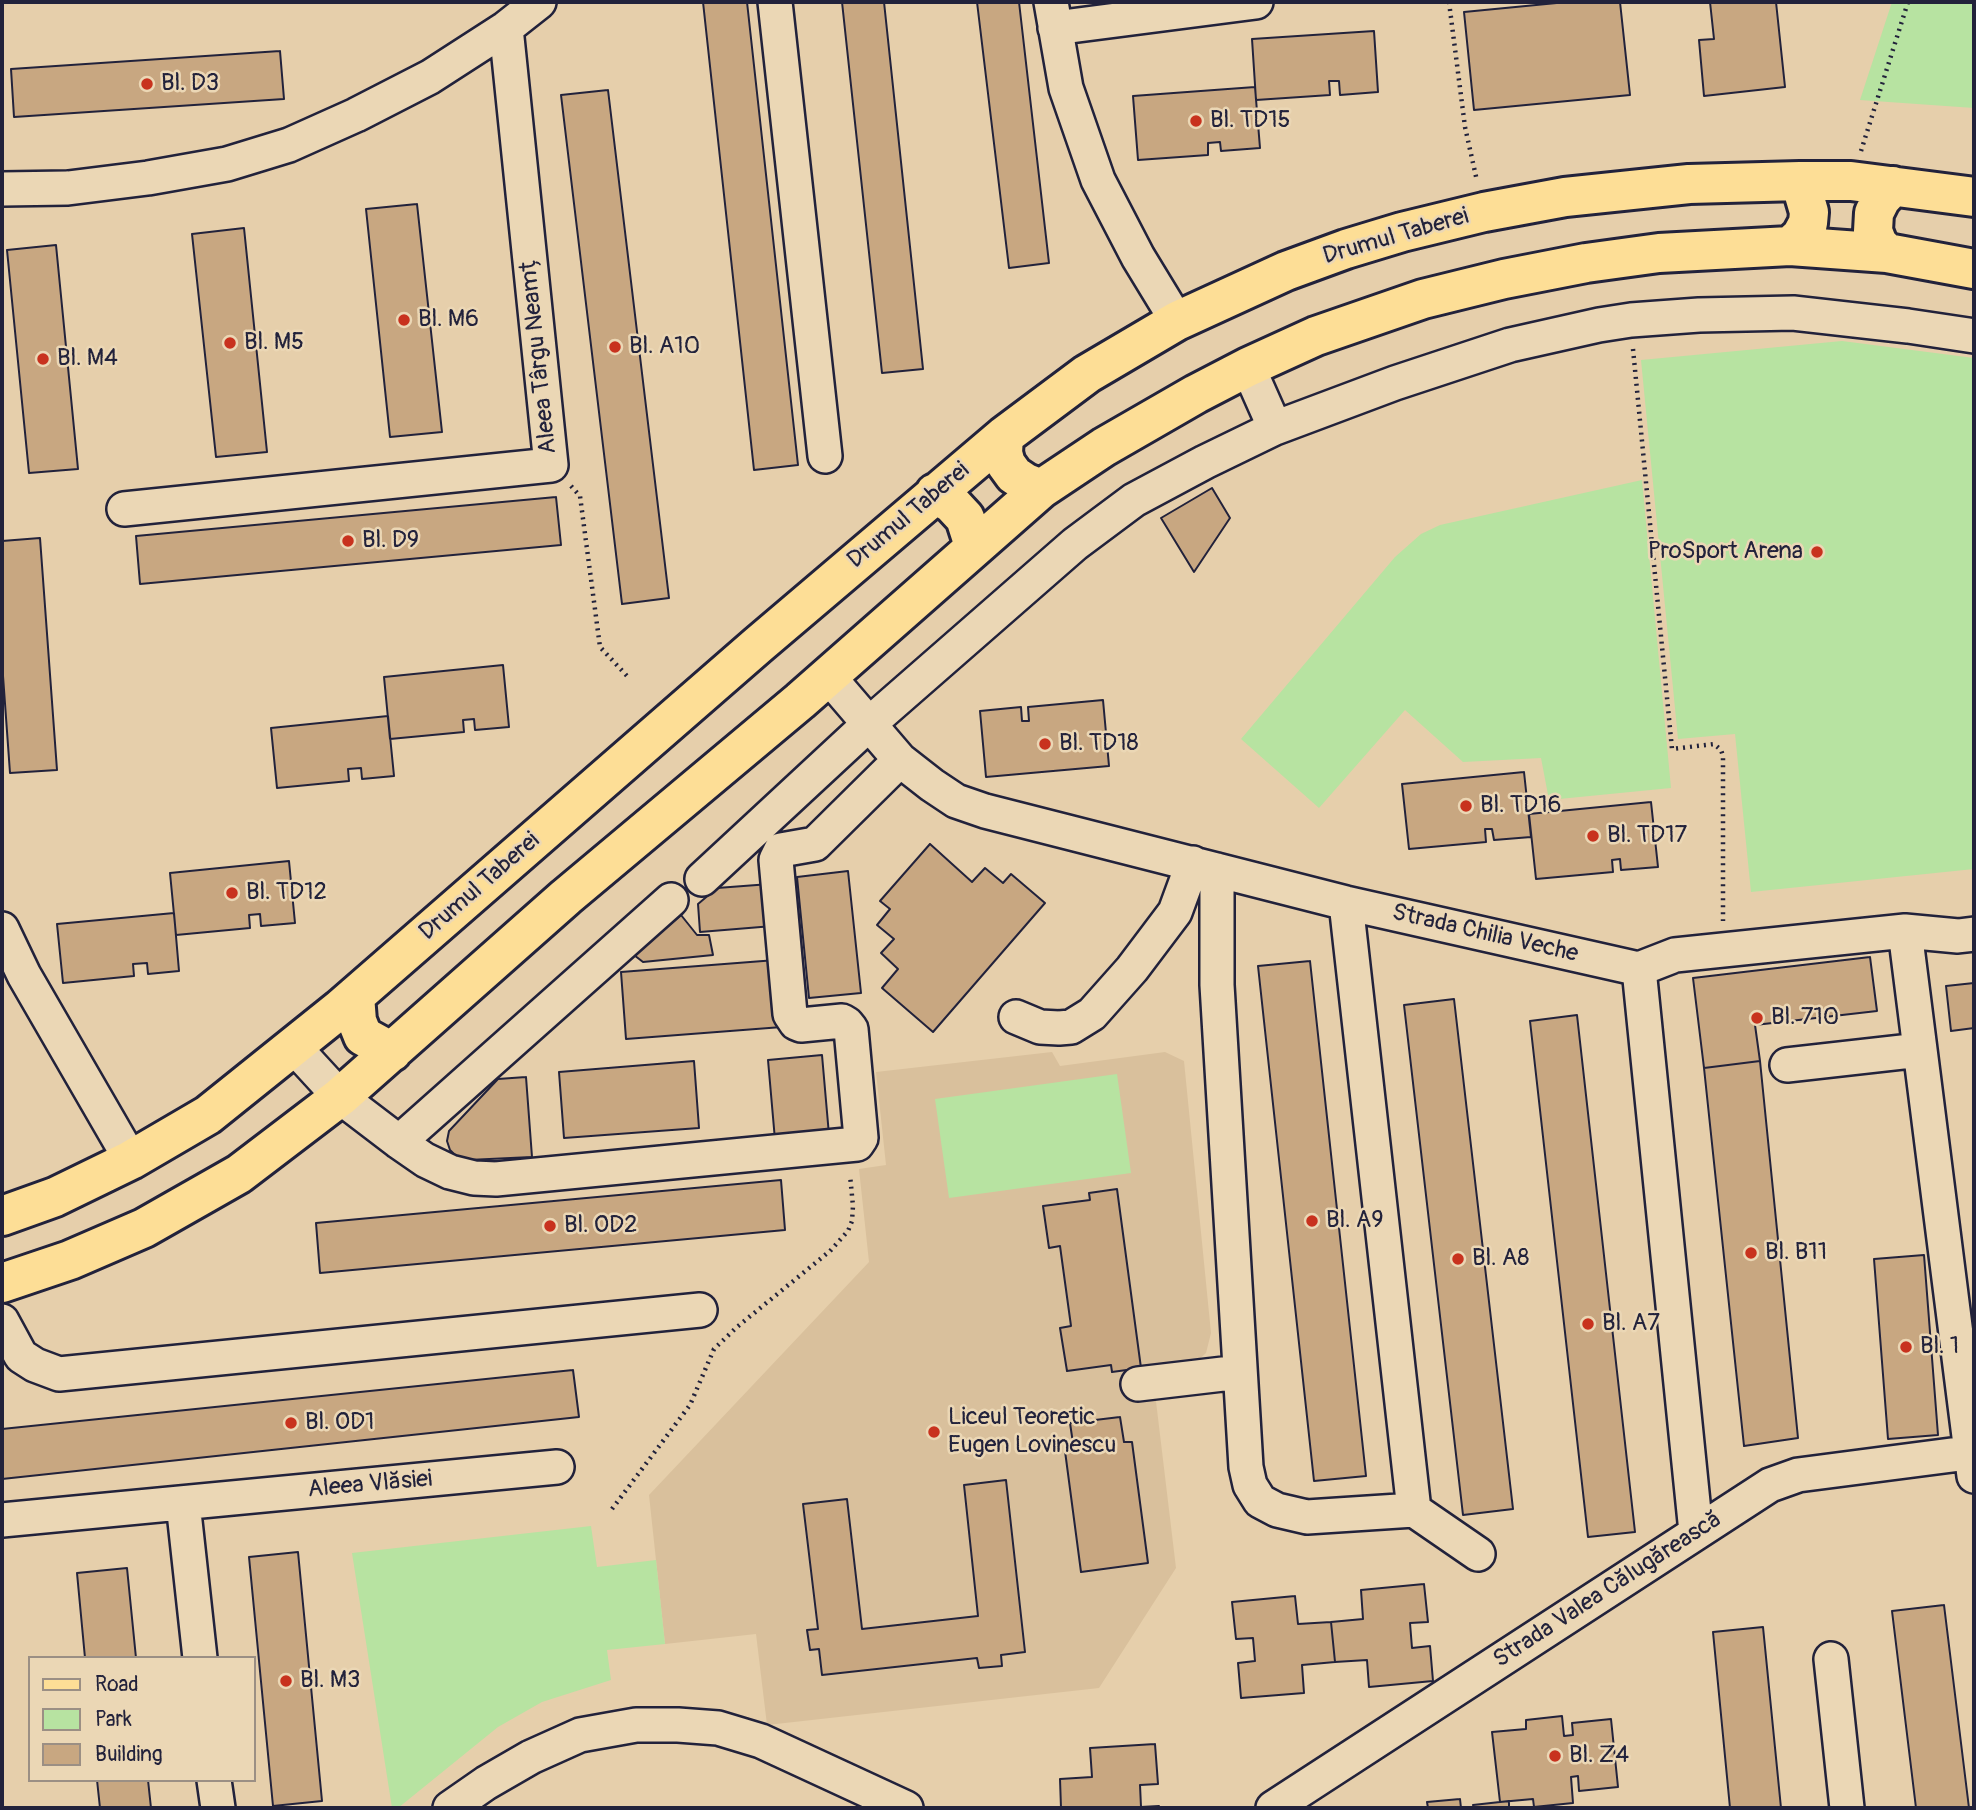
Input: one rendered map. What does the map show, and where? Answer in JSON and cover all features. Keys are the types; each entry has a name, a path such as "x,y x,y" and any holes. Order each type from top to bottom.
{"main road":[{"path":"1790,246 1801,236 1808,223 1809,212 1800,181"},
{"name":"Drumul Taberei","path":"2,1216 55,1196 131,1160 208,1115 295,1048 1004,436 1087,374 1177,321 1235,292 1310,262 1402,232 1484,212 1565,197 1689,184 1852,181 1974,197"},
{"path":"1887,254 1878,244 1874,231 1874,213 1893,186"},
{"path":"2,1283 70,1260 144,1228 239,1174 340,1097 566,897 828,676 1041,489 1104,447 1248,367 1340,328 1423,299 1586,262 1659,253 1790,246 1887,254 1974,269"},
{"path":"1004,436 1003,453 1006,464 1014,475 1041,489"},
{"path":"935,493 952,504 965,518 974,546"},
{"path":"355,996 357,1021 363,1036 392,1052"}],"street":[{"path":"2,188 68,188 148,178 227,164 277,149 356,115 430,77 506,28 539,2"},
{"path":"775,2 825,456"},
{"path":"1177,321 1138,257 1098,180 1066,88 1053,15 1256,2"},
{"name":"Aleea Târgu Neamț","path":"124,509 551,465 506,28"},
{"path":"702,878 869,724 1075,544 1135,500 1275,428 1395,383 1510,345 1631,320 1793,313 1974,336"},
{"path":"1248,367 1275,428"},
{"name":"Strada Chilia Veche","path":"828,676 900,760 956,801 985,811 1346,903 1639,969"},
{"path":"295,1048 340,1097 400,1142 425,1160 450,1172 474,1178 496,1179 857,1144 861,1138 850,1029 842,1021 801,1025 792,1018 776,860 781,850 815,844 900,760"},
{"path":"1016,1017 1040,1027 1059,1028 1071,1027 1092,1014 1132,969 1205,867"},
{"path":"1205,867 1217,985 1246,1467 1250,1485 1260,1501 1278,1510 1307,1517 1414,1510 1478,1554"},
{"path":"400,1142 670,900"},
{"path":"1346,903 1414,1510"},
{"path":"2,929 13,979 131,1160"},
{"path":"1905,931 1973,1460"},
{"path":"1696,1532 1639,969 1675,955 1905,931 1958,936 1974,934"},
{"path":"1787,1065 1920,1050"},
{"path":"2,1321 21,1356 35,1365 59,1374 700,1310"},
{"path":"1138,1384 1240,1372"},
{"name":"Strada Valea Călugărească","path":"1273,1808 1770,1485 1798,1475 1973,1460"},
{"name":"Aleea Vlăsiei","path":"2,1520 557,1467"},
{"path":"183,1503 201,1656"},
{"path":"1831,1660 1847,1808"},
{"path":"450,1808 531,1757 580,1735 636,1725 678,1725 718,1728 761,1741 906,1808"},
{"path":"215,1782 218,1808"}],"path":[{"path":"1449,2 1465,127 1484,212"},
{"path":"1852,181 1908,2"},
{"path":"1631,320 1672,749 1714,744 1723,756 1723,950"},
{"path":"551,465 580,496 600,647 628,677"},
{"path":"612,1509 690,1405 714,1349 830,1251 848,1231 853,1206 846,1147"}],"shaded area":[{"name":"Liceul Teoretic Eugen Lovinescu","path":"1052,1052 1060,1066 1165,1052 1184,1061 1211,1333 1206,1353 1195,1363 1152,1368 1176,1568 1099,1688 767,1725 756,1634 665,1644 649,1495 869,1262 859,1169 886,1165 876,1072"}],"green space":[{"path":"1892,2 1974,2 1974,108 1860,100"},
{"name":"ProSport Arena","path":"1842,341 1974,358 1974,869 1751,892 1735,734 1678,739 1641,360"},
{"path":"1642,480 1671,788 1549,800 1541,758 1463,762 1405,710 1319,808 1241,739 1395,557 1421,534 1440,525"},
{"path":"1117,1074 1131,1173 949,1198 935,1099"},
{"path":"591,1526 597,1567 656,1560 665,1644 607,1650 611,1680 542,1702 498,1727 398,1808 392,1808 352,1553"}],"building":[{"path":"703,2 747,2 798,465 754,470"},
{"path":"842,2 884,2 923,369 882,373"},
{"path":"977,2 1019,2 1049,263 1009,268"},
{"path":"1567,2 1620,2 1630,95 1474,110 1464,12"},
{"path":"1710,2 1776,2 1785,87 1704,96 1699,40 1714,39"},
{"path":"1374,31 1378,92 1340,95 1339,81 1329,81 1330,95 1256,100 1252,39"},
{"name":"Bl. D3","path":"280,51 284,99 14,117 11,69"},
{"name":"Bl. TD15","path":"1255,87 1260,148 1221,151 1220,142 1208,143 1208,155 1138,160 1133,96"},
{"name":"Bl. A10","path":"608,90 669,598 622,604 561,95"},
{"name":"Bl. M6","path":"417,204 442,432 390,437 366,209"},
{"name":"Bl. M5","path":"244,228 267,452 216,457 192,234"},
{"name":"Bl. M4","path":"56,245 78,469 29,473 7,250"},
{"path":"1212,488 1230,518 1194,572 1161,518"},
{"name":"Bl. D9","path":"556,497 561,545 140,584 136,536"},
{"path":"40,538 57,770 10,773 2,662 2,541"},
{"path":"503,665 509,727 475,730 474,719 463,720 464,732 390,739 384,677"},
{"name":"Bl. TD18","path":"1103,700 1109,766 986,777 980,711 1021,707 1022,721 1029,721 1028,707"},
{"path":"388,716 394,776 362,779 361,768 348,769 349,781 277,788 271,728"},
{"name":"Bl. TD16","path":"1524,772 1531,837 1494,840 1492,829 1485,829 1486,842 1409,849 1402,784"},
{"name":"Bl. TD17","path":"1651,802 1658,867 1621,870 1620,859 1612,860 1613,872 1536,879 1529,814"},
{"path":"930,844 972,882 985,868 1003,883 1011,874 1045,903 933,1032 882,988 898,969 881,953 894,939 877,925 890,909 880,901"},
{"name":"Bl. TD12","path":"289,861 295,923 261,926 260,914 249,915 250,928 176,935 170,873"},
{"path":"848,871 861,993 809,998 797,877"},
{"path":"770,884 773,926 700,932 698,904 717,888"},
{"path":"174,913 179,971 148,974 147,963 133,964 134,976 63,983 57,924"},
{"path":"681,915 697,935 709,935 713,955 643,962 634,955"},
{"name":"Bl. 710","path":"1870,957 1877,1011 1755,1025 1760,1061 1704,1068 1693,978"},
{"path":"776,960 782,1027 626,1039 621,972"},
{"name":"Bl. A9","path":"1310,961 1366,1476 1314,1481 1258,966"},
{"path":"1974,983 1974,1028 1951,1031 1946,986"},
{"name":"Bl. A8","path":"1454,999 1513,1509 1463,1515 1404,1005"},
{"name":"Bl. A7","path":"1577,1015 1635,1532 1588,1537 1530,1021"},
{"path":"822,1055 829,1135 775,1140 768,1060"},
{"path":"694,1061 699,1128 564,1138 559,1072"},
{"name":"Bl. B11","path":"1760,1061 1798,1438 1744,1446 1704,1068"},
{"path":"526,1077 532,1157 468,1160 458,1158 450,1150 447,1141 449,1131 498,1079"},
{"name":"Bl. OD2","path":"781,1180 785,1230 320,1273 316,1223"},
{"path":"1117,1189 1141,1368 1112,1372 1111,1365 1067,1371 1060,1328 1071,1326 1060,1246 1049,1248 1043,1206 1090,1200 1089,1193"},
{"name":"Bl. 1","path":"1924,1255 1938,1435 1888,1439 1874,1259"},
{"name":"Bl. OD1","path":"573,1370 579,1417 2,1479 2,1429"},
{"path":"1120,1417 1124,1442 1132,1442 1148,1563 1081,1572 1065,1451 1074,1450 1070,1423"},
{"path":"1006,1480 1025,1652 1001,1655 1002,1666 979,1668 977,1658 822,1675 819,1649 810,1650 807,1630 818,1629 803,1504 847,1499 862,1629 978,1616 964,1485"},
{"name":"Bl. M3","path":"298,1552 322,1801 273,1806 249,1557"},
{"path":"127,1568 136,1656 85,1656 77,1573"},
{"path":"1424,1584 1428,1622 1410,1623 1412,1648 1430,1646 1433,1681 1369,1687 1367,1660 1335,1662 1331,1622 1363,1619 1361,1590"},
{"path":"1295,1596 1298,1624 1331,1622 1335,1662 1302,1665 1304,1693 1241,1698 1238,1663 1255,1661 1253,1638 1236,1639 1232,1602"},
{"path":"1944,1605 1969,1808 1916,1808 1892,1611"},
{"path":"1763,1627 1781,1808 1730,1808 1713,1632"},
{"name":"Bl. Z4","path":"1562,1716 1564,1736 1573,1735 1572,1723 1611,1719 1618,1787 1579,1791 1578,1776 1571,1777 1573,1803 1534,1807 1533,1799 1500,1802 1492,1732 1526,1729 1526,1720"},
{"path":"1155,1744 1158,1784 1140,1785 1141,1807 1159,1808 1061,1808 1060,1779 1092,1777 1090,1748"},
{"path":"97,1782 148,1782 151,1808 100,1808"},
{"path":"1460,1799 1461,1808 1428,1808 1427,1802"},
{"path":"1509,1801 1509,1808 1474,1808 1473,1805"}],"place":[{"name":"Bl. D3","path":"147,84"},
{"name":"Bl. TD15","path":"1196,121"},
{"name":"Bl. M6","path":"404,320"},
{"name":"Bl. M5","path":"230,343"},
{"name":"Bl. A10","path":"615,347"},
{"name":"Bl. M4","path":"43,359"},
{"name":"Bl. D9","path":"348,541"},
{"name":"ProSport Arena","path":"1817,552"},
{"name":"Bl. TD18","path":"1045,744"},
{"name":"Bl. TD16","path":"1466,806"},
{"name":"Bl. TD17","path":"1593,836"},
{"name":"Bl. TD12","path":"232,893"},
{"name":"Bl. 710","path":"1757,1018"},
{"name":"Bl. A9","path":"1312,1221"},
{"name":"Bl. OD2","path":"550,1226"},
{"name":"Bl. B11","path":"1751,1253"},
{"name":"Bl. A8","path":"1458,1259"},
{"name":"Bl. A7","path":"1588,1324"},
{"name":"Bl. 1","path":"1906,1347"},
{"name":"Bl. OD1","path":"291,1423"},
{"name":"Liceul Teoretic Eugen Lovinescu","path":"934,1432"},
{"name":"Bl. M3","path":"286,1681"},
{"name":"Bl. Z4","path":"1555,1756"}]}
